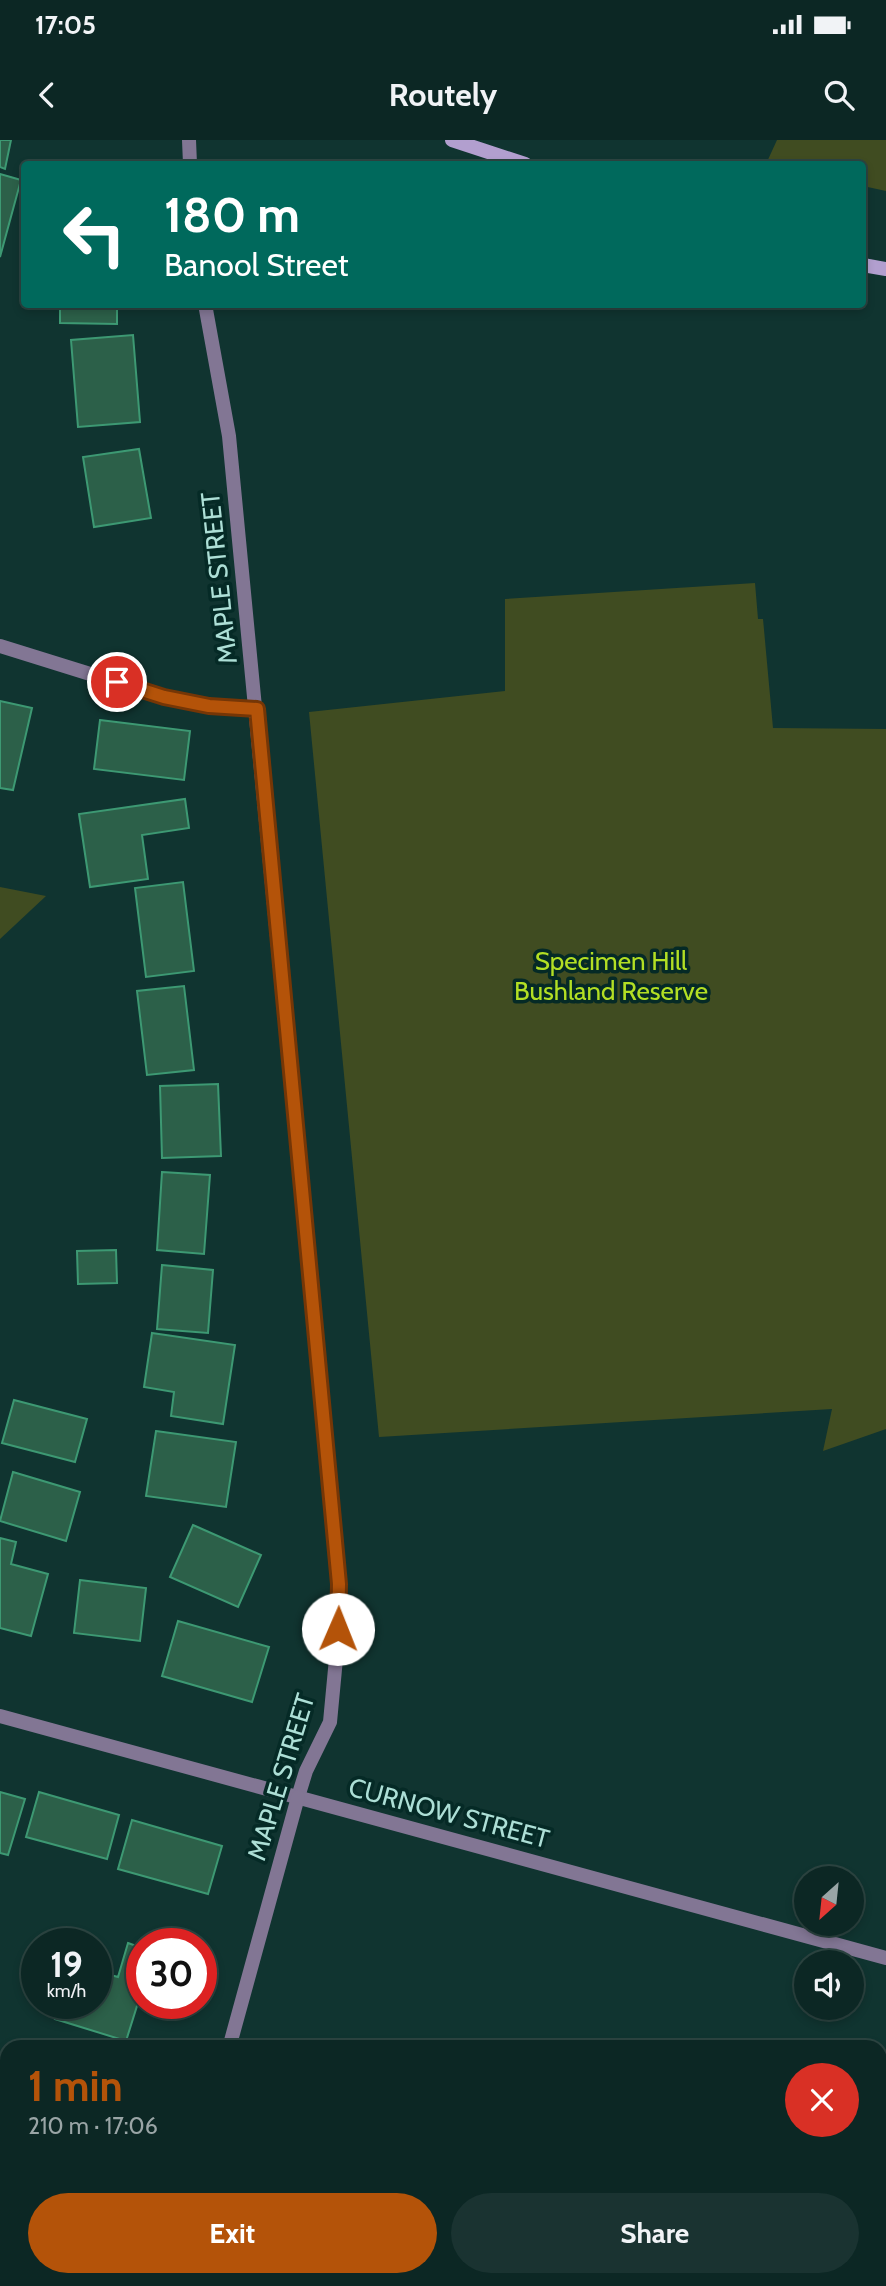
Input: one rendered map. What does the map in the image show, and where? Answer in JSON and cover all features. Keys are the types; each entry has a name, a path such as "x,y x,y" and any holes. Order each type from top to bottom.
{"street":[{"path":"189,140 190,161"},
{"path":"452,140 516,161"},
{"path":"866,266 886,269"},
{"name":"MAPLE STREET","path":"206,308 229,436 339,1584 337,1648 330,1721 306,1771 231,2040"},
{"path":"0,646 164,697 209,706 257,709"},
{"name":"CURNOW STREET","path":"0,1716 886,1958"}],"green space":[{"path":"777,140 886,140 886,191 866,187 866,161 767,161"},
{"name":"Specimen Hill Bushland Reserve","path":"755,583 758,619 763,619 773,728 886,729 886,1429 823,1451 832,1409 379,1437 309,712 505,691 505,599"},
{"path":"0,887 46,896 0,939"}],"building":[{"path":"0,140 11,140 5,169 0,167"},
{"path":"0,174 21,180 0,257"},
{"path":"60,308 117,308 117,324 60,323"},
{"path":"133,335 140,422 78,427 71,340"},
{"path":"139,449 151,518 94,527 83,457"},
{"path":"0,701 32,708 13,790 0,788"},
{"path":"100,720 190,731 184,780 94,769"},
{"path":"185,799 189,828 142,835 148,879 90,887 79,814"},
{"path":"183,882 194,971 146,977 135,888"},
{"path":"184,986 194,1070 147,1075 137,991"},
{"path":"218,1084 221,1156 162,1158 160,1086"},
{"path":"162,1172 210,1175 204,1254 157,1250"},
{"path":"116,1250 117,1283 78,1284 77,1251"},
{"path":"162,1265 213,1270 208,1333 157,1329"},
{"path":"152,1333 235,1345 223,1424 171,1416 174,1392 144,1387"},
{"path":"14,1400 87,1419 75,1462 2,1443"},
{"path":"156,1431 236,1442 226,1507 146,1496"},
{"path":"13,1472 80,1492 66,1541 0,1521"},
{"path":"193,1525 261,1555 238,1607 170,1577"},
{"path":"0,1538 16,1542 11,1564 48,1574 31,1636 0,1628"},
{"path":"80,1580 146,1588 140,1641 74,1633"},
{"path":"178,1621 269,1647 252,1702 162,1676"},
{"path":"0,1792 25,1799 8,1855 0,1853"},
{"path":"39,1792 119,1815 107,1859 26,1837"},
{"path":"132,1820 222,1846 208,1894 118,1869"},
{"path":"126,1950 126,2019 133,2019 126,2040 55,2019 112,2019 112,1975 118,1977"}],"route":[{"path":"117,682 164,697 209,706 257,709 339,1584 338,1629"}]}
